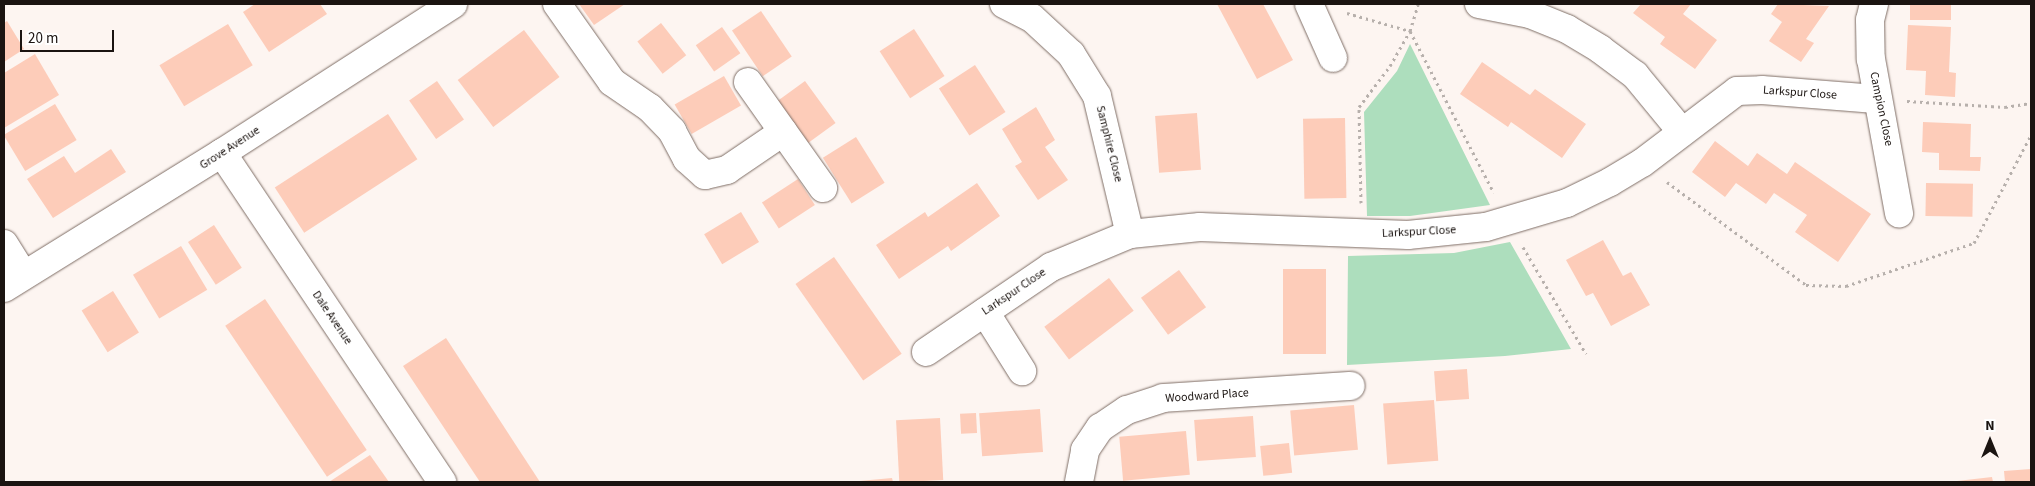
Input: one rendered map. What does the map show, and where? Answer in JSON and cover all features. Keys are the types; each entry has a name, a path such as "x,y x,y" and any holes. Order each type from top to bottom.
{"street":[{"name":"Grove Avenue","path":"14,281 222,153 453,4"},
{"path":"557,4 612,82 661,119 672,131 687,159 705,175 727,170 783,132"},
{"name":"Samphire Close","path":"1004,4 1032,18 1071,54 1097,96 1130,234"},
{"path":"1309,4 1333,58"},
{"path":"1479,4 1530,14 1568,29 1600,49 1635,75 1682,132"},
{"name":"Campion Close","path":"1874,4 1870,20 1876,99 1891,156 1899,213"},
{"path":"748,82 823,188"},
{"name":"Larkspur Close","path":"926,352 1051,267 1130,234 1200,227 1408,235 1486,227 1567,203 1642,163 1737,91 1762,90 1876,99"},
{"name":"Dale Avenue","path":"222,153 442,482"},
{"path":"4,244 14,281"},
{"path":"985,312 1022,371"},
{"name":"Woodward Place","path":"1079,482 1083,458 1100,428 1127,410 1163,398 1351,386"}],"path":[{"path":"1361,234 1359,107 1390,66 1410,31 1418,4"},
{"path":"1339,11 1410,31 1508,220 1586,354"},
{"path":"1876,99 2005,107 2031,103"},
{"path":"1642,163 1806,285 1846,286 1974,243 2031,135"}],"green space":[{"path":"1410,44 1490,205 1410,216 1367,216 1364,112 1397,71"},
{"path":"1510,242 1571,349 1505,356 1347,365 1348,256 1454,253"}],"building":[{"path":"255,4 320,4 327,14 269,52 243,12"},
{"path":"579,4 625,4 594,25"},
{"path":"1217,4 1263,4 1293,60 1257,79"},
{"path":"1641,4 1691,4 1683,14 1717,40 1695,69 1660,44 1665,37 1633,13"},
{"path":"1778,4 1829,6 1806,39 1814,43 1801,62 1769,41 1782,22 1771,14"},
{"path":"1910,4 1951,4 1951,20 1910,20"},
{"path":"761,11 792,57 763,76 732,31"},
{"path":"7,21 24,49 4,62 4,23"},
{"path":"661,23 686,55 663,74 637,41"},
{"path":"228,24 253,65 184,106 159,65"},
{"path":"1908,25 1951,27 1949,72 1956,73 1955,97 1925,95 1926,71 1906,70"},
{"path":"722,27 740,53 714,72 696,45"},
{"path":"914,29 944,76 910,98 880,51"},
{"path":"524,30 560,77 493,127 458,80"},
{"path":"35,54 59,95 4,128 4,73"},
{"path":"1482,62 1530,95 1535,89 1586,124 1562,158 1511,122 1508,127 1460,94"},
{"path":"975,65 1005,112 969,135 939,88"},
{"path":"724,76 741,105 692,134 675,104"},
{"path":"437,81 464,120 436,139 409,101"},
{"path":"805,81 836,123 808,143 777,101"},
{"path":"55,104 77,140 25,171 4,135"},
{"path":"1036,107 1055,140 1045,147 1068,180 1038,200 1015,166 1022,162 1002,129"},
{"path":"1197,113 1201,170 1159,173 1155,116"},
{"path":"388,114 417,159 304,233 275,188"},
{"path":"1345,118 1346,198 1304,199 1303,119"},
{"path":"1923,122 1971,124 1970,157 1981,157 1980,171 1939,170 1939,153 1922,152"},
{"path":"856,137 885,183 852,203 823,158"},
{"path":"1715,141 1748,166 1757,153 1787,174 1795,162 1871,214 1838,262 1795,232 1807,215 1774,193 1766,204 1736,183 1725,197 1692,172"},
{"path":"111,149 126,172 53,218 27,179 64,156 75,173"},
{"path":"798,179 815,205 779,228 762,202"},
{"path":"977,183 1000,216 951,251 948,246 899,279 876,245 925,212 928,217"},
{"path":"1926,183 1973,184 1972,217 1925,216"},
{"path":"741,212 759,242 722,264 704,234"},
{"path":"214,225 242,268 216,285 188,242"},
{"path":"1603,240 1623,276 1631,272 1650,305 1611,326 1593,293 1586,296 1566,260"},
{"path":"181,246 207,290 159,319 133,275"},
{"path":"834,257 902,354 863,381 795,284"},
{"path":"1283,269 1326,269 1326,354 1283,354"},
{"path":"1179,270 1206,307 1168,335 1141,298"},
{"path":"1109,278 1134,311 1069,359 1044,327"},
{"path":"113,291 139,333 108,352 82,311"},
{"path":"265,299 367,450 327,477 225,326"},
{"path":"446,338 540,482 480,482 403,366"},
{"path":"1467,369 1469,399 1436,401 1434,371"},
{"path":"1434,400 1438,461 1387,464 1383,404"},
{"path":"1354,405 1358,450 1294,455 1290,411"},
{"path":"1040,409 1043,452 982,456 979,413"},
{"path":"976,413 977,433 961,434 960,414"},
{"path":"1253,416 1256,457 1197,461 1194,420"},
{"path":"940,418 943,480 899,482 896,420"},
{"path":"1186,431 1190,475 1123,481 1119,437"},
{"path":"1289,443 1292,473 1263,476 1260,446"},
{"path":"370,455 389,482 329,482"},
{"path":"2031,469 2031,482 2005,482 2004,471"},
{"path":"1992,477 1993,482 1957,482 1957,481"},
{"path":"892,478 893,482 859,482 859,481"}]}
